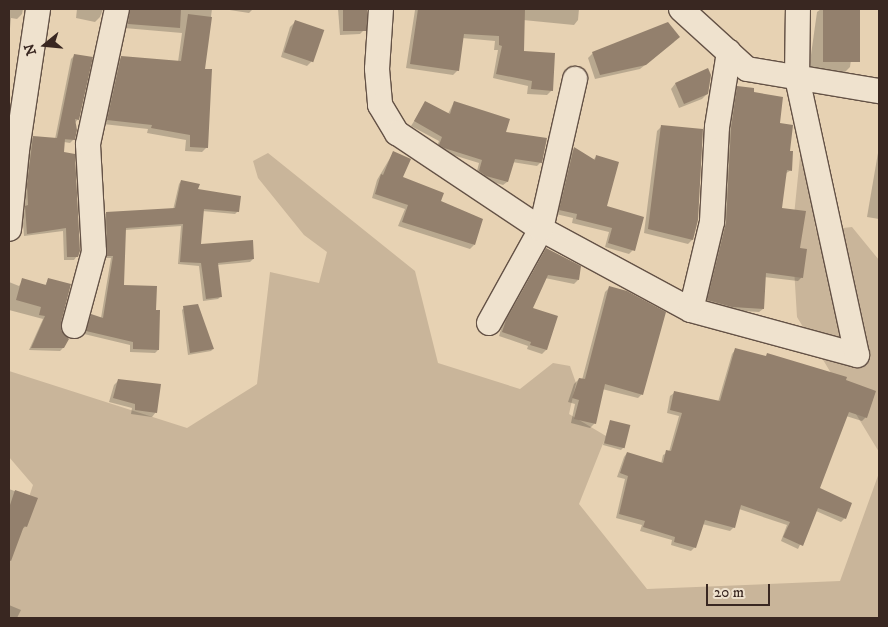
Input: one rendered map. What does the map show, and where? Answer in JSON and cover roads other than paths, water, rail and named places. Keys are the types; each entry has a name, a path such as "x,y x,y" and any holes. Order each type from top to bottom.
{"street":[{"path":"9,229 17,150 38,9"},
{"path":"74,326 94,252 88,144 116,9"},
{"path":"381,9 377,69 380,105 397,133 541,229 691,310 857,355 797,78 798,9"},
{"path":"681,9 747,70 879,91"},
{"path":"691,310 712,222 717,127 729,52"},
{"path":"489,323 541,229 575,79"}]}
